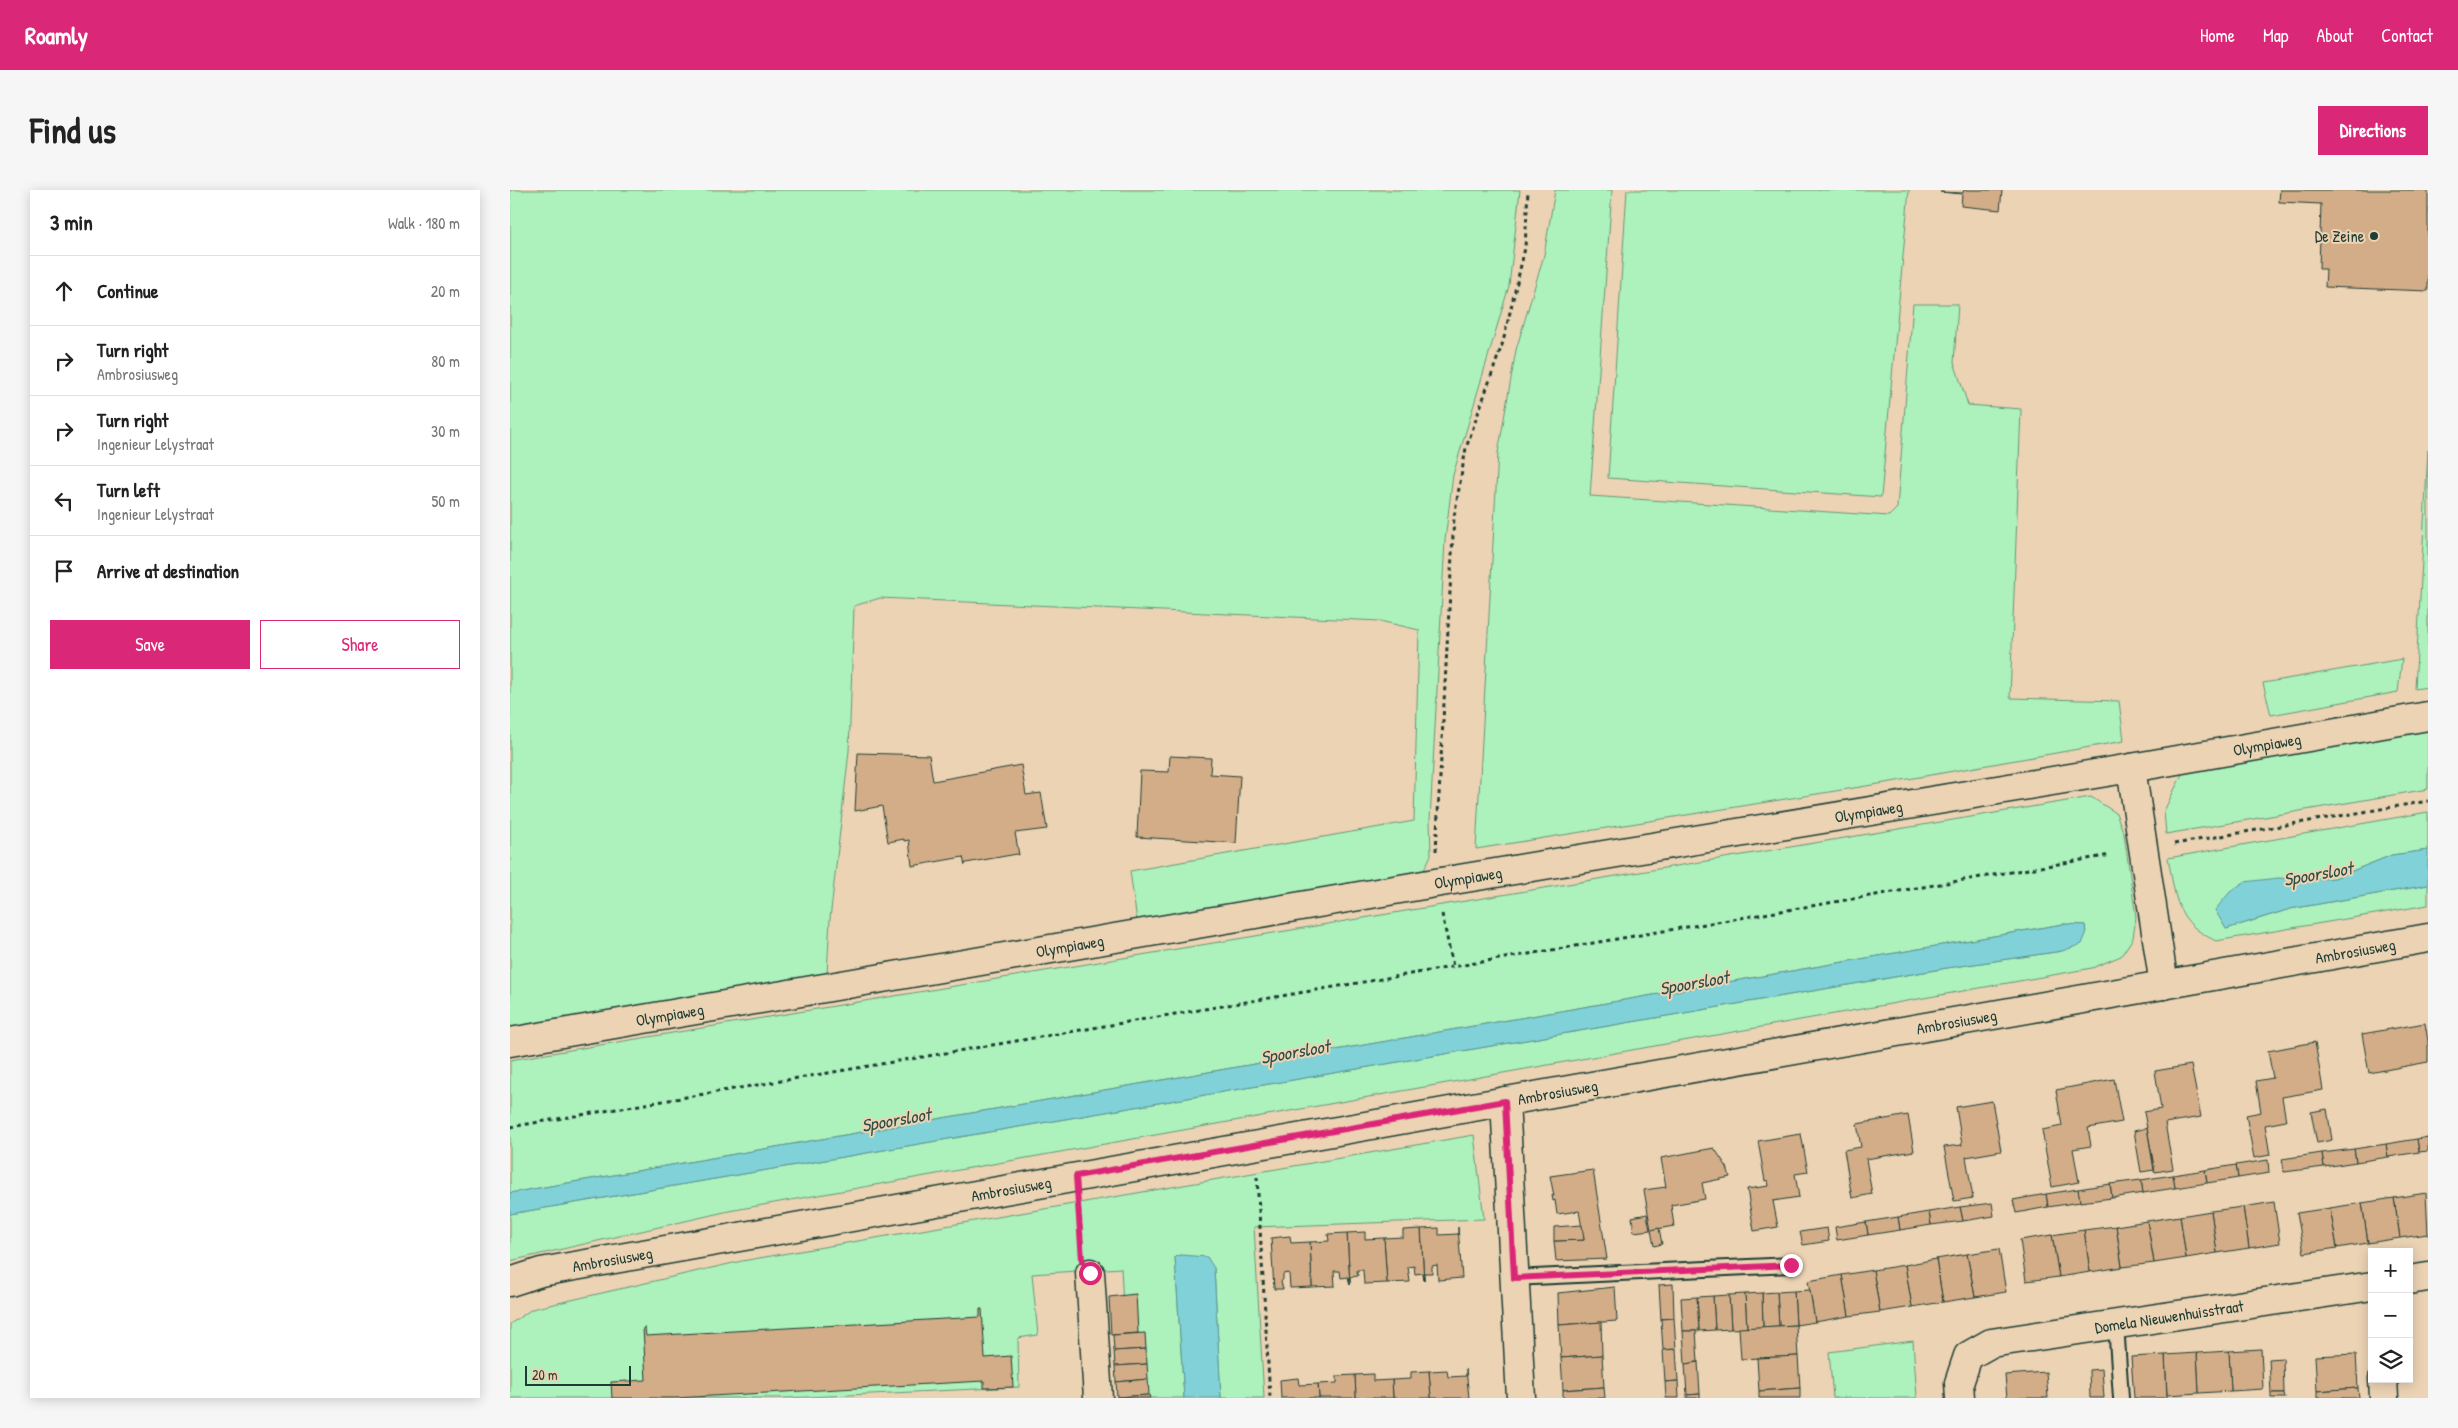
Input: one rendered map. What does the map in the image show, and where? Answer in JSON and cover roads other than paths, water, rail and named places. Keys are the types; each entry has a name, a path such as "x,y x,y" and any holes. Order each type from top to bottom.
{"street":[{"name":"Olympiaweg","path":"510,1042 1435,883 2131,768 2428,716"},
{"path":"2131,768 2164,985"},
{"name":"Ambrosiusweg","path":"510,1282 541,1272 1076,1176 2428,938"},
{"path":"1505,1101 1521,1398"},
{"path":"1090,1273 1098,1398"},
{"path":"2413,1280 2428,1278"},
{"name":"Domela Nieuwenhuisstraat","path":"1960,1398 1959,1383 1968,1356 1991,1343 2368,1287"},
{"path":"2383,1383 2384,1398"}],"lane":[{"path":"1514,1278 1791,1265"},
{"path":"2116,1324 2121,1398"}],"water":[{"path":"2428,850 2428,885 2290,909 2226,929 2215,910 2230,892 2244,882 2278,878 2307,880 2335,878 2392,855"},
{"path":"2063,924 2085,925 2086,934 2082,944 2062,951 1947,968 510,1214 510,1193"},
{"path":"1181,1255 1207,1257 1214,1268 1221,1398 1184,1398 1175,1257"}],"place":[{"name":"De Zeine","path":"2374,236"}],"water label":[{"name":"Spoorsloot","path":"2318,874"},
{"name":"Spoorsloot","path":"1694,983"},
{"name":"Spoorsloot","path":"1295,1052"},
{"name":"Spoorsloot","path":"896,1120"}]}
